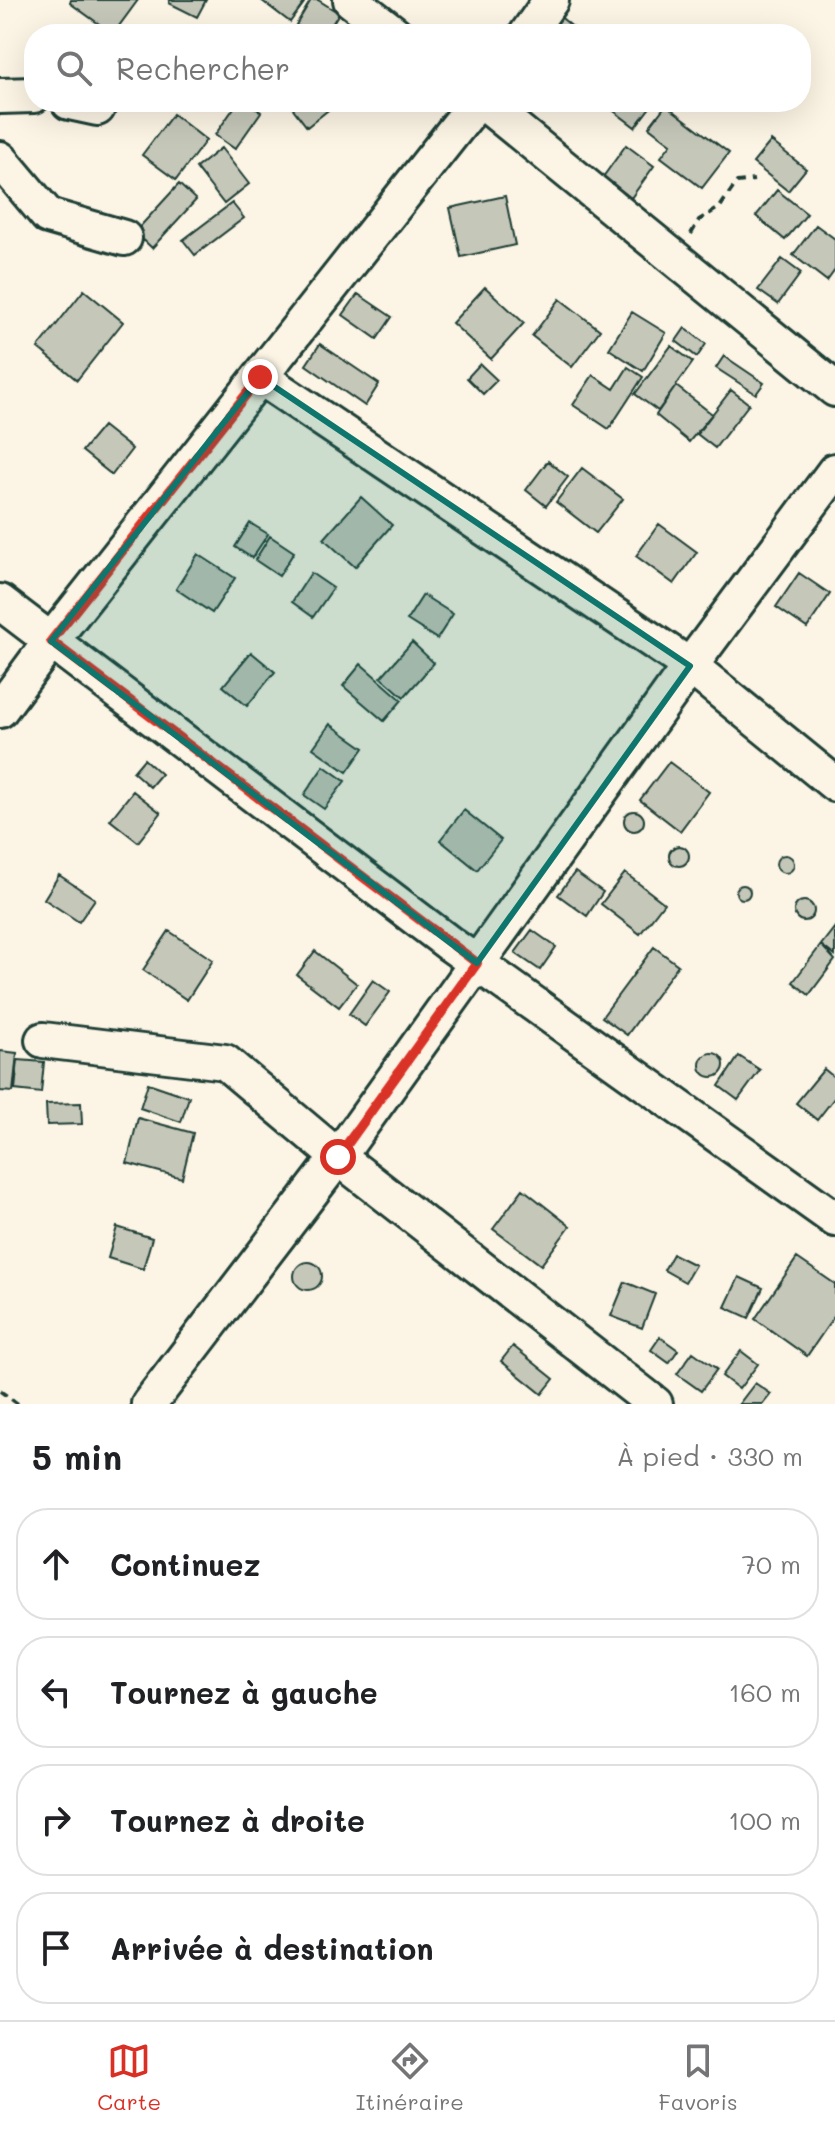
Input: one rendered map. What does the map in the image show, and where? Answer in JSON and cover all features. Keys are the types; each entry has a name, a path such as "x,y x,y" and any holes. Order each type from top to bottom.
{"street":[{"path":"351,0 382,24"},
{"path":"534,24 551,0"},
{"path":"0,96 24,95"},
{"path":"0,710 51,641 472,112"},
{"path":"492,112 835,389"},
{"path":"0,159 48,216 124,238"},
{"path":"260,377 690,666 835,784"},
{"path":"149,1404 338,1157 690,666 835,471"},
{"path":"0,602 477,963 835,1219"},
{"path":"43,1040 225,1062 338,1157 655,1404"}],"path":[{"path":"675,260 699,220 720,207 737,182 754,180"},
{"path":"0,1391 18,1404"}],"highlighted area":[{"path":"260,377 690,666 477,963 51,641"}],"building":[{"path":"71,0 138,0 120,24 99,24 70,3"},
{"path":"170,0 206,0 197,17 169,3"},
{"path":"261,0 300,0 304,3 290,22"},
{"path":"311,0 318,0 339,13 332,24 297,24"},
{"path":"557,14 569,24 549,24"},
{"path":"231,112 261,112 235,149 215,135"},
{"path":"296,112 326,112 307,127"},
{"path":"615,112 646,112 635,127"},
{"path":"661,112 675,112 729,153 702,188 661,157 671,144 649,127"},
{"path":"173,114 206,140 176,180 142,155"},
{"path":"771,141 806,169 788,191 753,163"},
{"path":"626,145 654,166 631,198 603,177"},
{"path":"221,148 249,184 224,204 196,168"},
{"path":"179,184 196,200 152,248 135,232"},
{"path":"777,190 807,214 785,240 756,216"},
{"path":"505,196 515,245 461,257 450,208"},
{"path":"232,203 244,218 195,255 183,240"},
{"path":"816,225 835,239 835,270 827,281 793,255"},
{"path":"782,259 801,273 778,304 758,290"},
{"path":"485,287 524,323 491,359 452,323"},
{"path":"84,290 123,322 77,380 38,348"},
{"path":"358,294 392,317 377,339 343,315"},
{"path":"560,299 600,330 572,367 532,336"},
{"path":"632,312 666,333 643,371 609,349"},
{"path":"685,328 706,344 697,357 676,341"},
{"path":"320,344 379,384 365,406 306,365"},
{"path":"671,346 693,362 658,411 635,394"},
{"path":"724,356 764,383 756,394 716,368"},
{"path":"480,364 497,380 483,394 467,378"},
{"path":"628,367 643,377 609,429 573,405 593,375 614,389"},
{"path":"676,386 712,414 689,442 656,415"},
{"path":"731,390 749,404 715,448 697,434"},
{"path":"103,426 132,449 112,475 82,451"},
{"path":"548,461 568,477 546,506 526,490"},
{"path":"582,468 623,499 596,533 556,502"},
{"path":"361,497 392,525 355,567 324,539"},
{"path":"250,523 268,534 252,558 235,547"},
{"path":"659,524 697,552 674,584 636,556"},
{"path":"270,536 294,552 279,576 255,560"},
{"path":"198,554 235,578 212,613 176,589"},
{"path":"311,573 333,588 313,617 292,602"},
{"path":"799,573 830,594 807,628 776,607"},
{"path":"423,595 453,614 437,639 407,620"},
{"path":"412,642 434,663 404,697 381,677"},
{"path":"251,652 275,672 247,706 223,686"},
{"path":"361,664 402,700 384,721 343,686"},
{"path":"330,724 364,748 347,772 313,748"},
{"path":"144,759 161,774 150,787 133,772"},
{"path":"669,762 709,792 680,831 640,800"},
{"path":"324,766 345,781 324,809 304,795"},
{"path":"133,791 161,813 138,842 110,820"},
{"path":"464,810 501,840 477,870 440,840"},
{"path":"630,811 638,811 644,821 638,831 630,831 624,825 624,817"},
{"path":"679,846 686,849 689,856 686,863 679,866 672,863 669,856 672,849"},
{"path":"785,855 794,864 785,873 776,864"},
{"path":"575,872 603,892 587,916 558,895"},
{"path":"625,873 664,903 640,934 601,904"},
{"path":"59,875 95,899 79,922 44,899"},
{"path":"743,885 750,892 743,899 736,892"},
{"path":"804,901 811,904 814,911 811,918 804,921 797,918 794,911 797,904"},
{"path":"835,927 835,956 821,945"},
{"path":"532,930 556,947 540,970 515,953"},
{"path":"169,931 213,960 187,1000 143,970"},
{"path":"821,945 835,960 809,995 793,982"},
{"path":"654,947 678,965 627,1035 602,1017"},
{"path":"315,951 357,984 339,1007 297,975"},
{"path":"373,980 390,992 365,1026 349,1014"},
{"path":"0,1051 17,1053 13,1092 0,1091"},
{"path":"712,1053 723,1060 724,1065 717,1076 712,1077 701,1070 700,1065 707,1054"},
{"path":"739,1056 760,1070 738,1100 719,1086"},
{"path":"18,1060 44,1062 41,1093 15,1090"},
{"path":"824,1069 835,1078 835,1097 817,1120 796,1103"},
{"path":"148,1083 189,1097 181,1122 140,1108"},
{"path":"81,1103 82,1124 47,1125 46,1104"},
{"path":"138,1118 193,1133 182,1178 127,1163"},
{"path":"523,1189 570,1226 541,1265 493,1229"},
{"path":"117,1227 152,1238 143,1269 108,1258"},
{"path":"673,1254 695,1265 685,1282 664,1270"},
{"path":"797,1258 835,1284 835,1315 807,1356 755,1319"},
{"path":"308,1262 318,1266 322,1276 318,1286 308,1290 298,1286 294,1276 298,1266"},
{"path":"739,1277 763,1288 749,1318 725,1307"},
{"path":"625,1282 655,1294 642,1328 611,1316"},
{"path":"660,1337 678,1350 669,1363 651,1350"},
{"path":"513,1346 554,1379 542,1394 501,1361"},
{"path":"741,1351 758,1364 739,1389 722,1376"},
{"path":"693,1352 717,1369 701,1391 677,1374"},
{"path":"755,1383 771,1394 763,1404 739,1404"}],"route":[{"path":"260,377 51,641 477,963 338,1157"}]}
